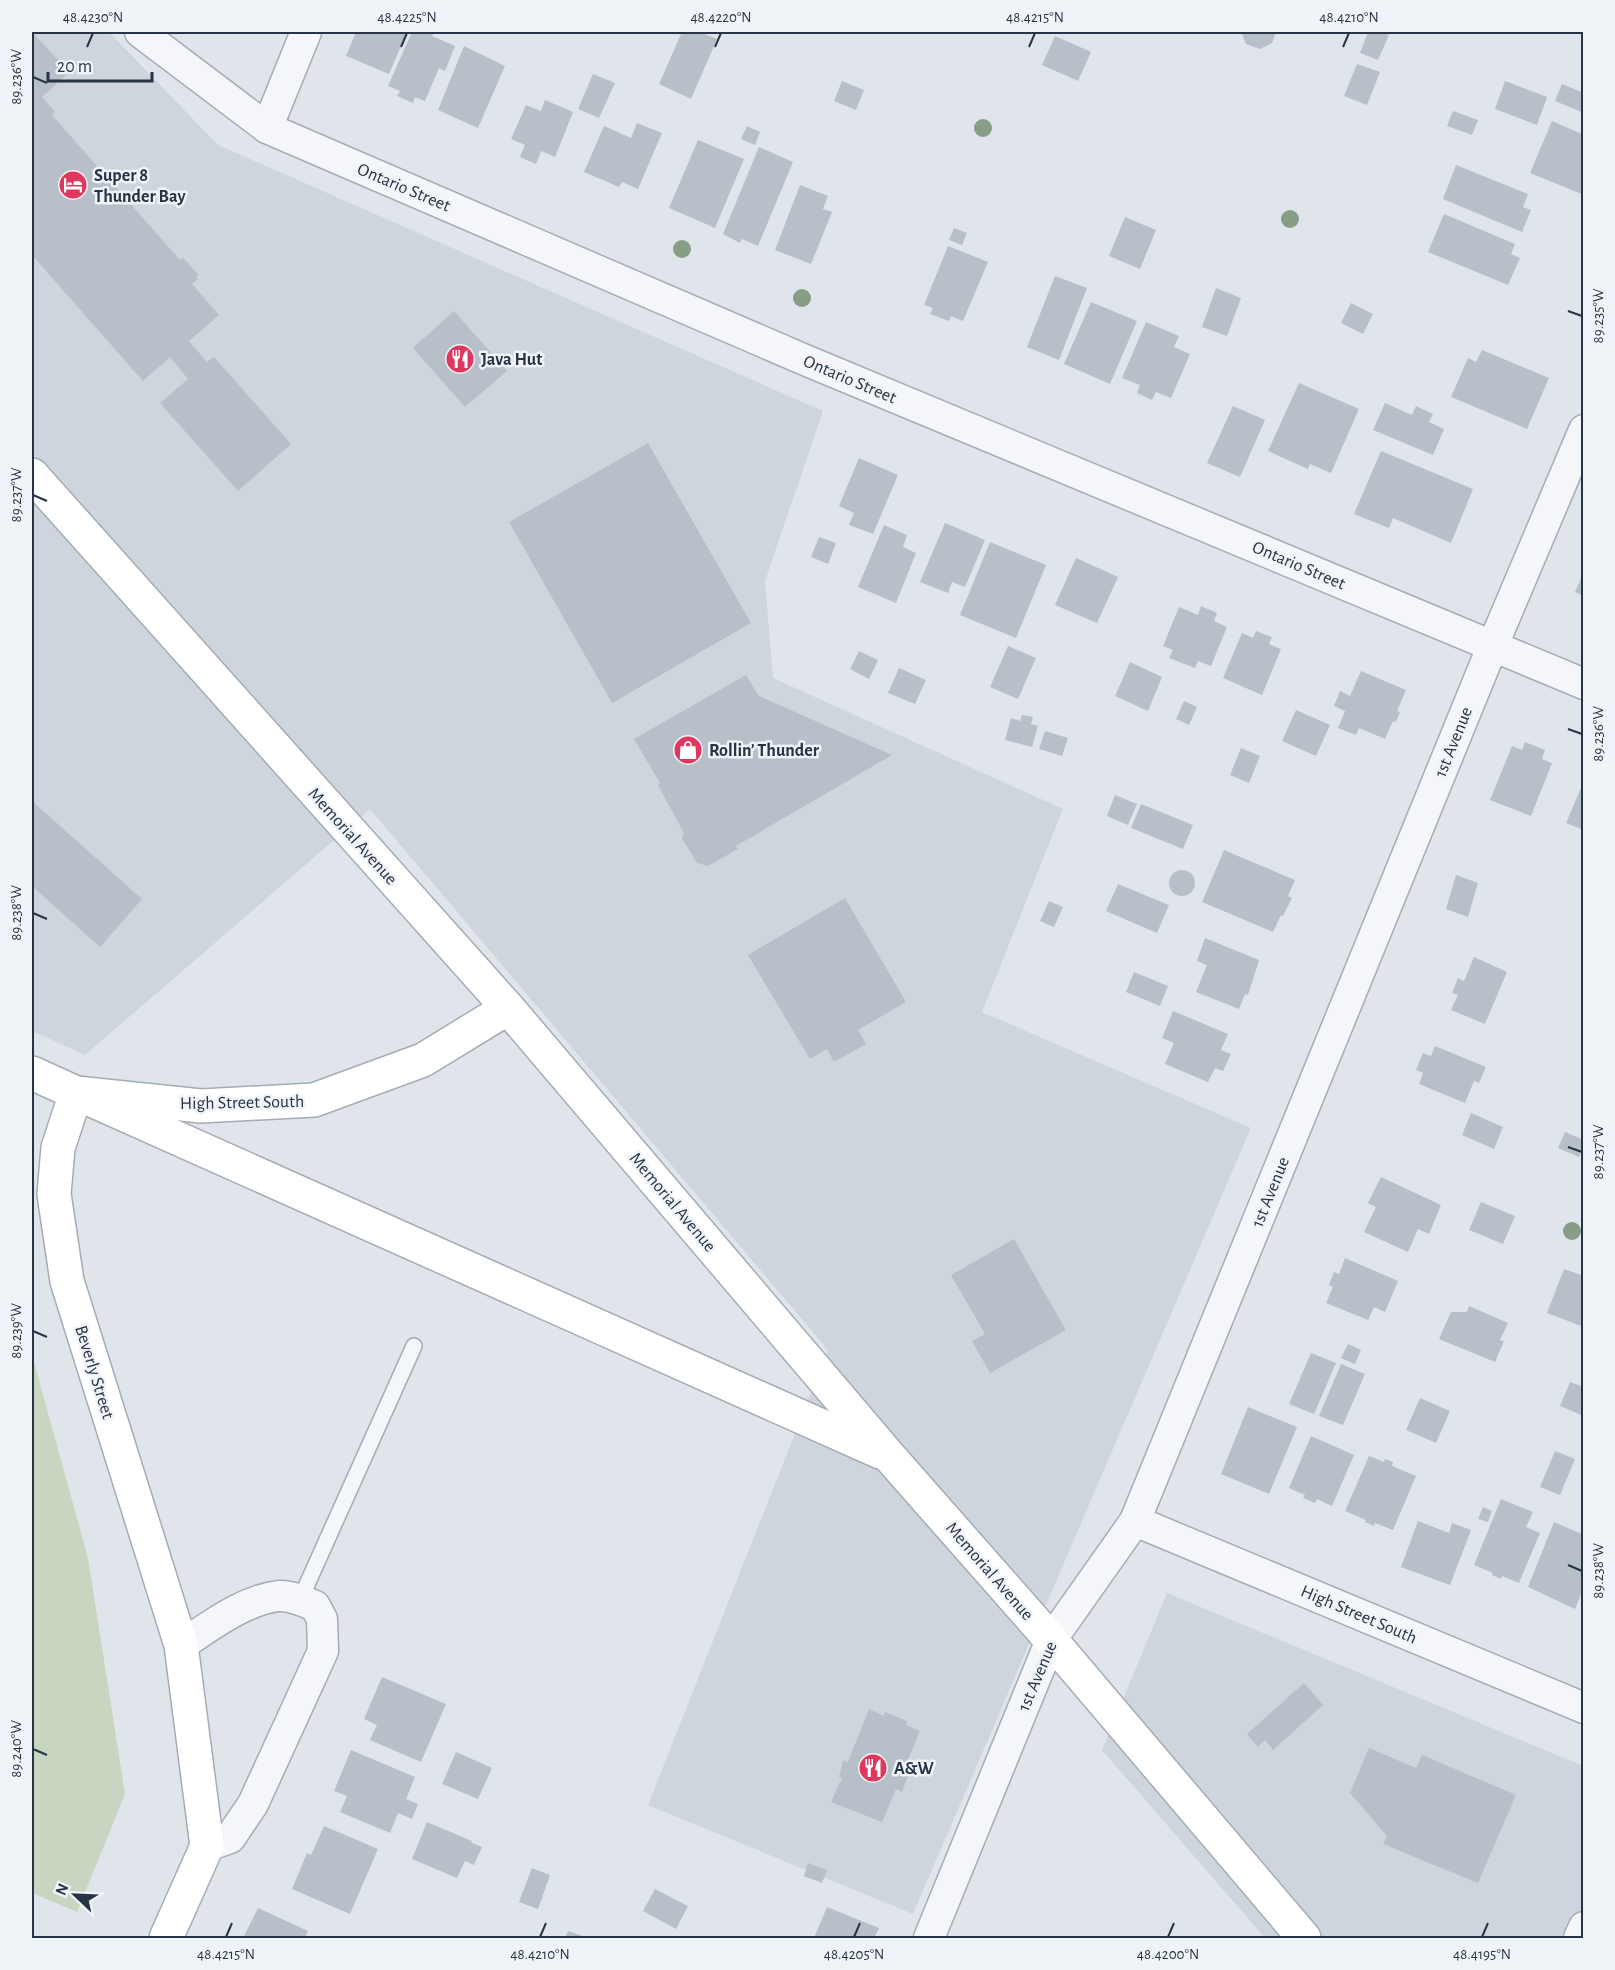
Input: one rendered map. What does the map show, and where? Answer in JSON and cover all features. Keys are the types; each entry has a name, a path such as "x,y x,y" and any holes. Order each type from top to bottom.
{"main road":[{"name":"Memorial Avenue","path":"32,475 508,1008 889,1456 1051,1640 1304,1938"},
{"name":"High Street South","path":"32,1073 76,1093 201,1106 314,1100 423,1060 508,1008"},
{"path":"76,1093 889,1456"},
{"name":"Beverly Street","path":"76,1093 58,1148 54,1194 67,1281 181,1645 207,1846"},
{"path":"166,1938 207,1846"}],"street":[{"name":"Ontario Street","path":"140,32 267,128 816,365 1584,684"},
{"path":"267,128 306,32"},
{"name":"1st Avenue","path":"929,1938 1051,1640 1135,1521 1492,645 1584,430"},
{"name":"High Street South","path":"1135,1521 1584,1708"},
{"path":"181,1645 239,1608 279,1596 315,1606 322,1619 323,1651 253,1804 230,1838 207,1846"},
{"path":"1579,1938 1584,1927"}],"lane":[{"path":"300,1600 414,1346"}],"shaded area":[{"path":"32,32 109,32 218,145 823,411 765,581 773,678 1063,809 982,1012 1251,1128 913,1914 648,1805 828,1350 370,809 85,1055 32,1031"},
{"path":"1167,1593 1583,1766 1583,1938 1265,1938 1102,1750"}],"green space":[{"path":"32,1355 88,1558 125,1794 77,1912 32,1893"}],"building":[{"name":"Super 8 Thunder Bay","path":"32,32 69,72 42,97 55,112 52,115 180,260 183,258 199,275 192,284 219,315 189,341 207,362 214,357 291,444 238,491 160,403 188,379 170,357 143,381 32,255"},
{"path":"356,32 407,32 389,74 346,56"},
{"path":"412,32 434,32 432,36 455,46 445,71 439,68 425,101 415,97 413,103 397,96 400,91 388,86"},
{"path":"682,32 700,32 717,39 691,99 659,84"},
{"path":"1241,32 1276,32 1272,43 1260,49 1246,44"},
{"path":"1368,32 1389,35 1378,60 1360,53"},
{"path":"1055,36 1091,52 1078,81 1042,65"},
{"path":"464,46 505,66 478,128 438,110"},
{"path":"1357,64 1380,72 1367,105 1344,96"},
{"path":"593,74 615,83 599,118 578,109"},
{"path":"842,81 864,90 856,110 834,101"},
{"path":"1505,81 1547,97 1537,125 1495,109"},
{"path":"1562,84 1584,93 1584,113 1555,101"},
{"path":"545,100 573,112 555,157 541,151 536,164 520,157 525,145 511,139 526,105 541,111"},
{"path":"1453,111 1478,120 1472,135 1447,126"},
{"path":"1552,121 1584,135 1584,195 1530,173"},
{"path":"637,123 662,133 638,189 622,182 619,187 584,172 604,126 631,138"},
{"path":"747,126 760,132 755,145 741,139"},
{"path":"698,140 744,159 715,228 669,208"},
{"path":"759,147 793,162 758,246 742,239 740,243 723,234"},
{"path":"1456,165 1528,194 1523,207 1531,210 1522,232 1443,199"},
{"path":"800,185 828,196 823,209 832,212 811,264 775,250"},
{"path":"1444,214 1515,244 1511,254 1520,258 1508,285 1428,252"},
{"path":"1125,217 1156,230 1140,269 1109,256"},
{"path":"954,228 967,233 962,245 949,240"},
{"path":"948,246 988,262 963,321 951,316 949,321 930,314 933,308 924,305"},
{"path":"1055,276 1087,288 1059,360 1027,347"},
{"path":"1216,288 1241,298 1227,336 1202,327"},
{"path":"1091,302 1137,321 1110,384 1064,364"},
{"path":"1351,303 1373,314 1363,334 1341,323"},
{"name":"Java Hut","path":"454,311 507,371 465,407 413,348"},
{"path":"1146,322 1179,336 1174,347 1190,354 1171,398 1156,392 1152,400 1137,393 1140,385 1122,378"},
{"path":"1482,350 1549,378 1527,429 1451,397 1468,358 1476,362"},
{"path":"1299,383 1359,409 1331,473 1310,464 1308,469 1268,451"},
{"path":"1385,403 1412,415 1416,406 1433,414 1429,422 1444,429 1433,455 1373,430"},
{"path":"1233,406 1265,420 1240,477 1207,463"},
{"path":"648,443 751,623 612,703 509,522"},
{"path":"1381,451 1473,489 1451,543 1393,518 1389,528 1354,514"},
{"path":"859,458 898,475 873,534 849,525 854,513 839,506"},
{"path":"945,523 985,540 965,587 952,582 948,593 920,582"},
{"path":"884,525 907,535 903,547 916,553 896,603 858,587"},
{"path":"819,537 836,543 828,564 811,557"},
{"path":"990,542 1046,565 1016,638 960,615"},
{"path":"1076,558 1118,577 1097,623 1055,605"},
{"path":"1584,572 1584,596 1575,592"},
{"path":"1201,606 1217,613 1214,621 1227,627 1211,666 1198,661 1195,668 1169,658 1173,650 1163,646 1179,607 1198,615"},
{"path":"1256,631 1272,637 1269,644 1281,649 1262,695 1223,678 1242,633 1253,638"},
{"path":"1008,646 1036,658 1018,699 990,687"},
{"path":"859,651 878,660 869,679 850,669"},
{"path":"1130,662 1162,677 1148,711 1115,696"},
{"path":"899,668 926,680 915,704 888,693"},
{"path":"1361,671 1406,690 1397,711 1400,712 1396,722 1393,721 1385,739 1359,728 1356,735 1338,728 1345,711 1334,706 1340,691 1350,696"},
{"path":"746,675 759,696 892,755 736,846 738,849 708,866 697,863 682,838 684,833 658,785 660,783 634,739"},
{"path":"1184,701 1197,707 1189,725 1176,719"},
{"path":"1296,710 1330,725 1316,756 1282,741"},
{"path":"1022,715 1033,717 1031,724 1038,726 1032,747 1005,740 1011,718 1020,721"},
{"path":"1045,731 1068,738 1062,756 1039,749"},
{"path":"1525,742 1545,750 1542,759 1552,763 1531,816 1490,800 1512,746 1522,750"},
{"path":"1241,748 1260,756 1249,783 1230,775"},
{"path":"1584,781 1584,830 1566,823"},
{"path":"1115,795 1137,804 1128,825 1107,816"},
{"path":"32,801 142,899 100,947 32,886"},
{"path":"1141,804 1193,825 1183,849 1131,828"},
{"path":"1224,850 1295,880 1288,896 1292,898 1273,932 1202,902"},
{"path":"1182,870 1191,874 1195,883 1191,892 1182,896 1173,892 1169,883 1173,874"},
{"path":"1456,875 1478,883 1468,917 1446,909"},
{"path":"1118,884 1169,905 1157,933 1106,911"},
{"path":"845,898 906,1002 858,1030 866,1044 834,1062 827,1049 810,1059 748,955"},
{"path":"1049,901 1063,907 1054,927 1040,921"},
{"path":"1205,938 1259,960 1248,995 1245,994 1239,1009 1196,992 1207,965 1197,961"},
{"path":"1474,957 1507,972 1485,1024 1451,1010 1458,995 1452,993 1458,978 1464,981"},
{"path":"1134,972 1168,986 1160,1006 1126,992"},
{"path":"1173,1011 1228,1034 1221,1050 1231,1054 1223,1071 1215,1068 1208,1082 1165,1064 1174,1043 1162,1038"},
{"path":"1435,1046 1486,1067 1479,1083 1474,1081 1465,1103 1419,1084 1423,1073 1416,1070 1423,1053 1431,1056"},
{"path":"1471,1113 1503,1127 1494,1149 1462,1135"},
{"path":"1565,1132 1584,1140 1579,1157 1558,1148"},
{"path":"1381,1177 1441,1205 1429,1234 1418,1229 1408,1252 1364,1232 1376,1207 1368,1203"},
{"path":"1481,1202 1515,1216 1503,1244 1469,1230"},
{"path":"1014,1239 1066,1330 990,1373 972,1341 985,1334 951,1275"},
{"path":"1345,1258 1398,1281 1385,1312 1374,1307 1368,1320 1326,1303 1333,1287 1329,1285 1334,1272 1339,1274"},
{"path":"1564,1269 1584,1276 1584,1327 1547,1313"},
{"path":"1469,1306 1508,1323 1500,1340 1504,1341 1495,1362 1439,1339 1451,1312 1467,1312"},
{"path":"1348,1344 1361,1350 1355,1364 1341,1358"},
{"path":"1311,1353 1336,1363 1314,1414 1289,1404"},
{"path":"1341,1364 1365,1374 1343,1425 1319,1416"},
{"path":"1570,1382 1584,1387 1584,1416 1560,1406"},
{"path":"1420,1398 1450,1411 1436,1443 1406,1430"},
{"path":"1248,1407 1297,1427 1269,1494 1221,1474"},
{"path":"1311,1436 1354,1455 1332,1506 1317,1499 1315,1503 1303,1498 1305,1495 1289,1488"},
{"path":"1555,1451 1575,1459 1560,1495 1540,1487"},
{"path":"1369,1456 1384,1462 1385,1459 1393,1462 1392,1466 1416,1476 1393,1530 1375,1523 1374,1526 1345,1511"},
{"path":"1501,1499 1533,1512 1526,1527 1540,1533 1519,1583 1502,1576 1501,1579 1474,1565"},
{"path":"1483,1507 1492,1511 1488,1522 1478,1519"},
{"path":"1418,1521 1449,1533 1452,1523 1471,1530 1450,1585 1401,1567"},
{"path":"1554,1522 1584,1535 1584,1587 1575,1609 1528,1587"},
{"path":"382,1677 446,1704 421,1762 370,1740 377,1725 364,1719"},
{"path":"1304,1683 1323,1705 1273,1750 1265,1740 1258,1747 1247,1734"},
{"name":"A&W","path":"869,1709 884,1716 885,1712 907,1721 906,1725 920,1731 902,1774 908,1776 902,1792 896,1789 882,1822 831,1802 842,1778 839,1777 843,1760 848,1762"},
{"path":"1369,1748 1416,1768 1422,1755 1516,1795 1478,1883 1383,1844 1387,1836 1350,1793"},
{"path":"351,1750 415,1777 406,1799 418,1804 412,1819 398,1813 390,1833 340,1812 347,1796 334,1791"},
{"path":"456,1752 492,1768 478,1799 442,1784"},
{"path":"427,1822 482,1847 474,1865 465,1861 457,1878 412,1859"},
{"path":"324,1826 378,1849 350,1914 292,1889 307,1853 311,1855"},
{"path":"808,1863 827,1870 822,1883 804,1876"},
{"path":"532,1868 550,1875 538,1909 519,1902"},
{"path":"655,1889 688,1906 676,1929 643,1911"},
{"path":"827,1907 879,1928 874,1938 814,1938"},
{"path":"258,1908 308,1931 305,1938 243,1938"},
{"path":"568,1931 589,1938 565,1938"}],"place":[{"name":"Super 8 Thunder Bay","path":"73,185"},
{"name":"Java Hut","path":"460,359"},
{"name":"Rollin’ Thunder","path":"688,750"},
{"name":"A&W","path":"873,1768"}]}
